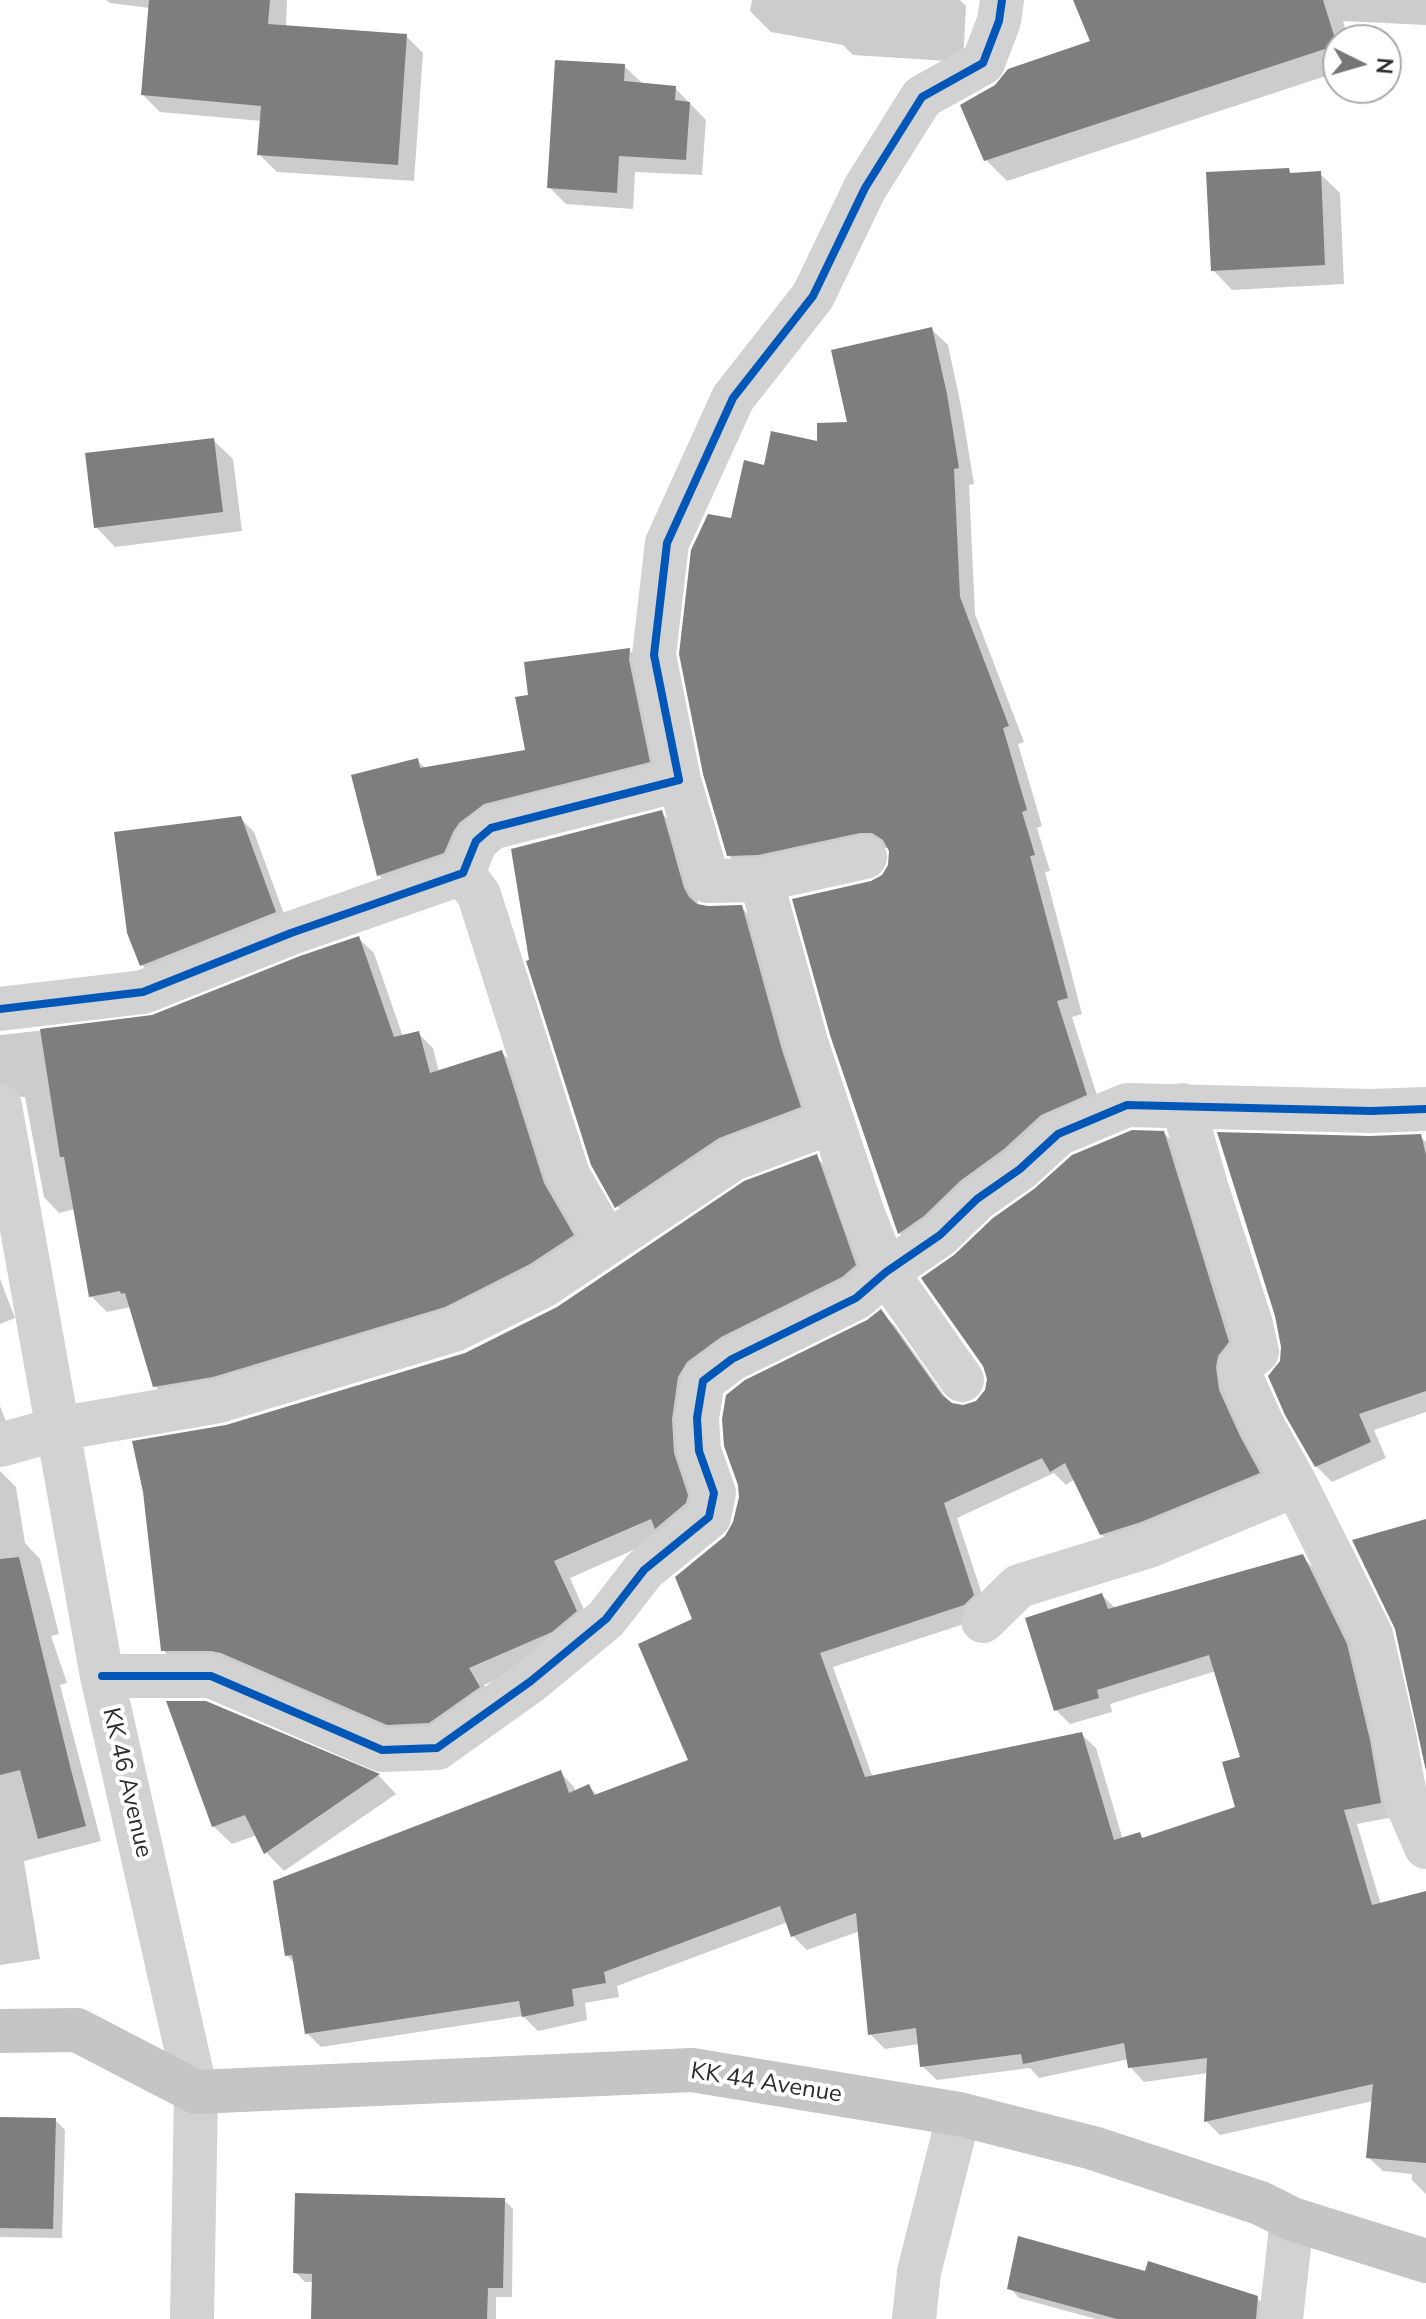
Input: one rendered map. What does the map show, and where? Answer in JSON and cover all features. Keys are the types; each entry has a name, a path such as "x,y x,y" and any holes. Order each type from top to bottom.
{"main road":[{"path":"0,2031 77,2030 196,2092"},
{"name":"KK 44 Avenue","path":"196,2092 692,2070 959,2114 1093,2148 1260,2203 1292,2219 1426,2261"}],"street":[{"path":"865,857 761,880 708,881 679,780 654,655 667,543 733,398 813,296 865,188 922,97 983,63 999,21 1002,0"},
{"path":"0,1009 143,992 291,933 463,873 476,841 491,828 679,780"},
{"path":"463,873 479,895 568,1175 607,1243"},
{"path":"761,880 806,1042 863,1214 886,1272 962,1380"},
{"path":"102,1676 211,1676 382,1750 437,1748 531,1681 606,1619 644,1570 709,1517 714,1493 699,1451 697,1418 703,1381 732,1359 856,1298 886,1272 940,1235 977,1199 1020,1169 1058,1134 1127,1105 1371,1111 1426,1109"},
{"path":"1183,1105 1254,1338 1257,1352 1241,1365 1242,1380 1371,1635 1406,1801 1426,1847"},
{"name":"KK 46 Avenue","path":"0,1106 102,1676 196,2092 192,2319"},
{"path":"0,1445 57,1429 219,1401 454,1330 543,1286 733,1159 832,1122"},
{"path":"983,1621 1019,1586 1149,1546 1296,1485"},
{"path":"914,2319 919,2272 959,2114"},
{"path":"1281,2319 1292,2219"}],"building":[{"path":"149,0 270,0 268,24 407,34 398,165 257,155 261,106 141,95"},
{"path":"1073,0 1323,0 1330,24 1322,24 1322,50 984,161 960,105 995,85 1008,69 1090,41"},
{"path":"555,60 625,64 624,81 676,86 675,100 690,102 686,160 619,156 617,193 547,188"},
{"path":"1289,168 1290,173 1321,171 1325,265 1211,271 1206,172"},
{"path":"932,327 959,468 954,469 960,597 1009,726 1003,728 1027,810 1022,812 1035,855 1030,856 1068,998 1057,1001 1087,1095 1041,1115 1004,1149 960,1181 924,1216 898,1234 830,1035 792,899 871,881 882,875 888,865 889,851 883,840 872,833 860,833 758,855 727,856 703,774 679,654 691,550 708,514 731,518 744,460 764,465 771,431 817,441 817,423 847,422 831,350"},
{"path":"214,438 223,512 94,528 85,453"},
{"path":"630,648 629,660 650,762 484,804 459,823 444,853 377,876 351,775 418,758 420,768 525,750 515,697 528,695 524,662"},
{"path":"662,810 689,897 697,904 708,906 742,905 801,1107 719,1138 615,1208 591,1165 526,961 529,960 511,849"},
{"path":"241,816 276,912 140,966 127,933 114,832"},
{"path":"359,936 394,1037 419,1031 430,1073 502,1050 544,1183 574,1235 530,1264 445,1307 213,1377 153,1387 125,1293 121,1294 120,1291 89,1297 64,1157 60,1157 40,1029 152,1015"},
{"path":"1132,1130 1164,1131 1229,1342 1218,1356 1219,1390 1260,1473 1141,1522 1100,1535 1065,1463 1050,1472 1042,1458 944,1503 974,1595 964,1605 820,1653 865,1777 1082,1732 1114,1840 1140,1832 1142,1838 1235,1807 1222,1762 1240,1757 1209,1655 1097,1690 1099,1698 1054,1711 1025,1618 1102,1593 1108,1609 1303,1554 1347,1644 1370,1740 1381,1803 1344,1810 1372,1905 1426,1891 1426,2163 1366,2158 1373,2084 1204,2122 1207,2058 1128,2068 1124,2043 1023,2064 1021,2054 920,2067 916,2028 868,2035 856,1913 791,1937 780,1906 604,1972 606,1983 572,1989 574,2006 522,2017 519,2001 305,2034 292,1955 285,1956 273,1881 561,1770 569,1793 589,1784 594,1795 688,1760 638,1644 692,1619 675,1577 725,1536 733,1522 739,1497 738,1485 724,1446 722,1419 726,1395 745,1380 867,1320 881,1309 942,1395 952,1403 963,1405 976,1401 985,1390 987,1379 983,1366 921,1278 954,1255 993,1218 1034,1189 1072,1155"},
{"path":"1217,1132 1370,1136 1421,1134 1426,1155 1426,1391 1359,1414 1371,1442 1315,1467 1285,1415 1268,1376 1280,1361 1281,1347 1275,1316"},
{"path":"817,1154 856,1265 842,1277 721,1337 687,1362 678,1377 672,1419 674,1453 688,1495 686,1503 655,1529 651,1519 554,1561 577,1611 552,1632 469,1668 480,1687 429,1723 387,1725 221,1653 161,1651 143,1492 132,1441 226,1425 465,1353 557,1307 744,1181"},
{"path":"1426,1519 1426,1771 1395,1629 1352,1540"},
{"path":"19,1557 86,1826 38,1839 20,1770 0,1775 0,1559"},
{"path":"166,1701 206,1701 380,1774 264,1854 245,1815 212,1827"},
{"path":"0,2117 56,2118 53,2229 0,2228"},
{"path":"295,2193 505,2198 503,2288 488,2288 487,2319 311,2319 312,2274 293,2273"},
{"path":"1018,2236 1145,2271 1148,2261 1258,2296 1256,2319 1117,2319 1007,2289"}],"cycle path":[{"path":"0,1009 143,992 291,933 463,873 476,841 491,828 679,780 654,655 667,543 733,398 813,296 865,188 922,97 983,63 999,21 1002,0"},
{"path":"102,1676 211,1676 382,1750 437,1748 531,1681 606,1619 644,1570 709,1517 714,1493 699,1451 697,1418 703,1381 732,1359 856,1298 886,1272 940,1235 977,1199 1020,1169 1058,1134 1127,1105 1371,1111 1426,1109"}]}
